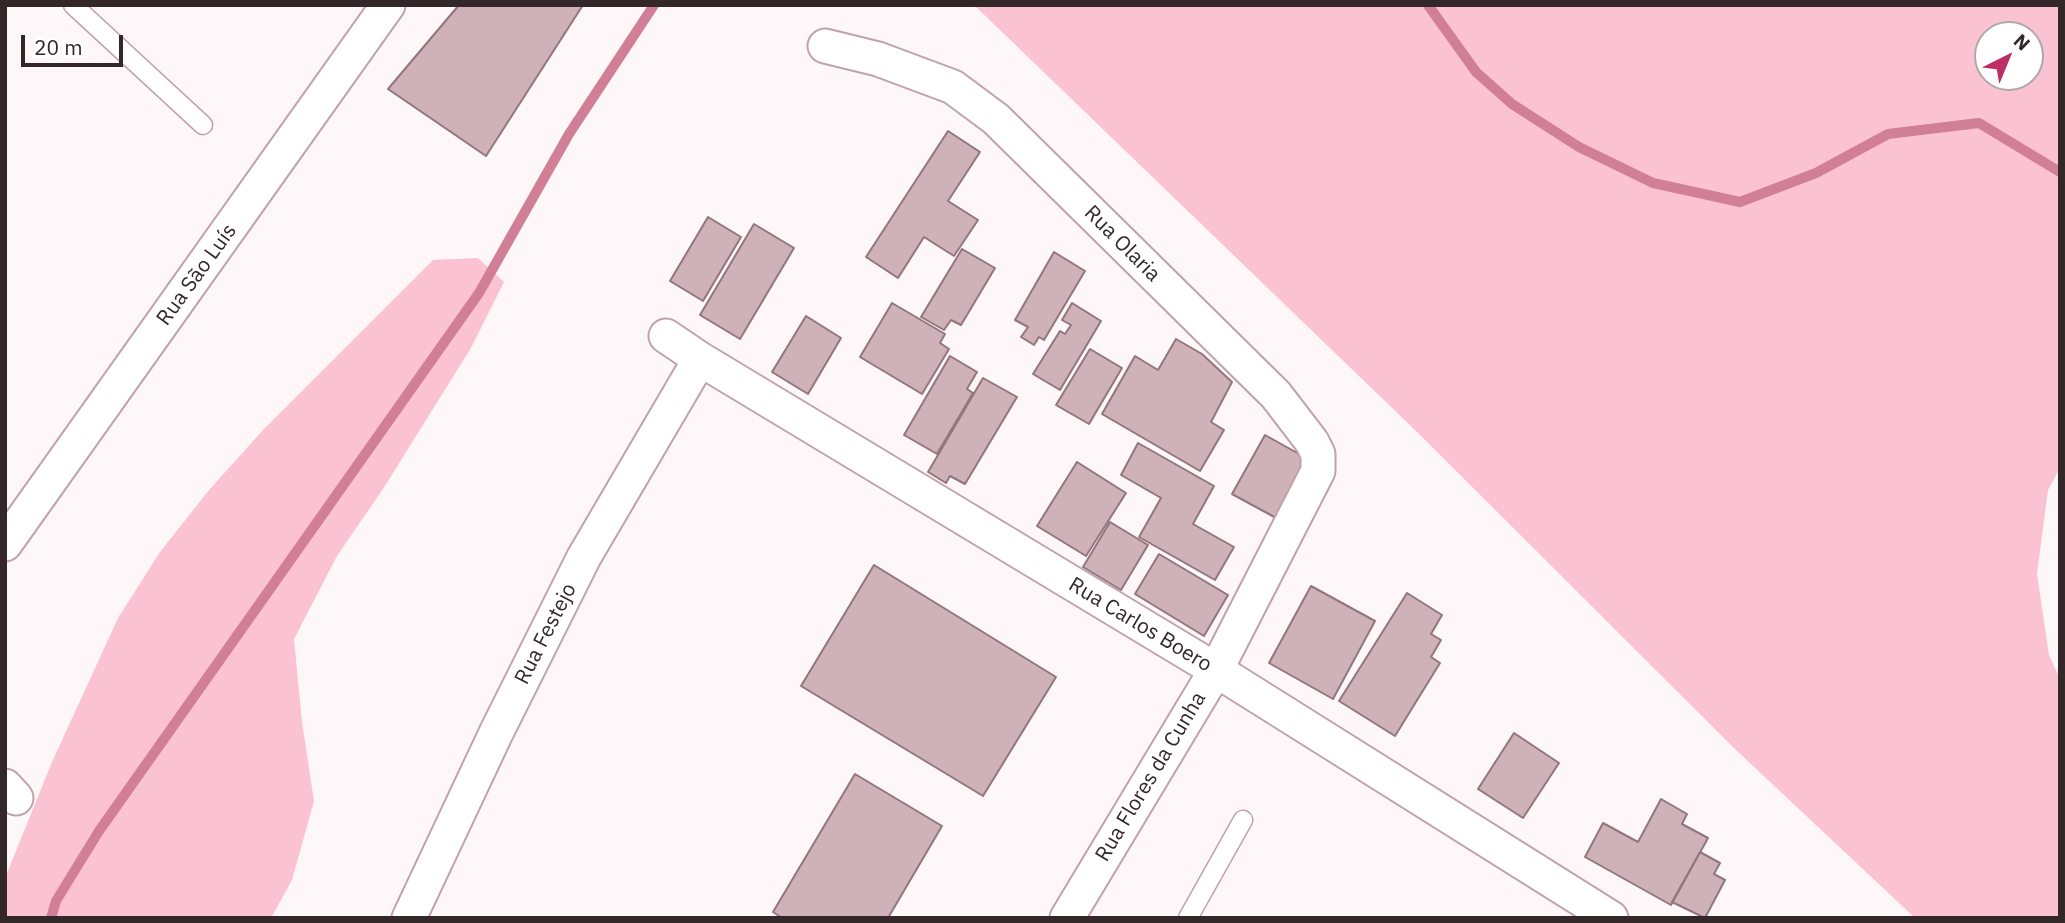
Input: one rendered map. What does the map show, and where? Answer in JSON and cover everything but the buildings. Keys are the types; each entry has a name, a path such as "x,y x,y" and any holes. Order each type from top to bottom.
{"street":[{"name":"Rua São Luís","path":"5,544 388,5"},
{"name":"Rua Olaria","path":"825,46 878,59 953,87 996,119 1276,396 1312,442 1318,454 1318,471 1290,524"},
{"name":"Rua Carlos Boero","path":"666,336 1216,670 1611,918"},
{"name":"Rua Festejo","path":"409,918 496,733 584,557 700,359"},
{"name":"Rua Flores da Cunha","path":"1067,918 1216,670 1290,524"}],"lane":[{"path":"73,5 204,125"},
{"path":"1188,918 1243,820"}],"shaded area":[{"path":"974,5 2060,5 2060,468 2048,490 2037,574 2049,655 2060,679 2060,918 1915,918 1736,750 1415,430"},
{"path":"478,258 504,282 471,348 383,489 337,556 294,639 302,722 314,801 292,880 271,918 5,918 5,878 52,762 118,618 160,552 209,490 264,429 433,260"}],"waterway":[{"path":"51,918 56,901 99,831 479,293 569,134 654,5"},
{"path":"1428,5 1476,72 1512,104 1579,147 1653,183 1740,202 1816,173 1888,134 1979,123 2060,172"}]}
